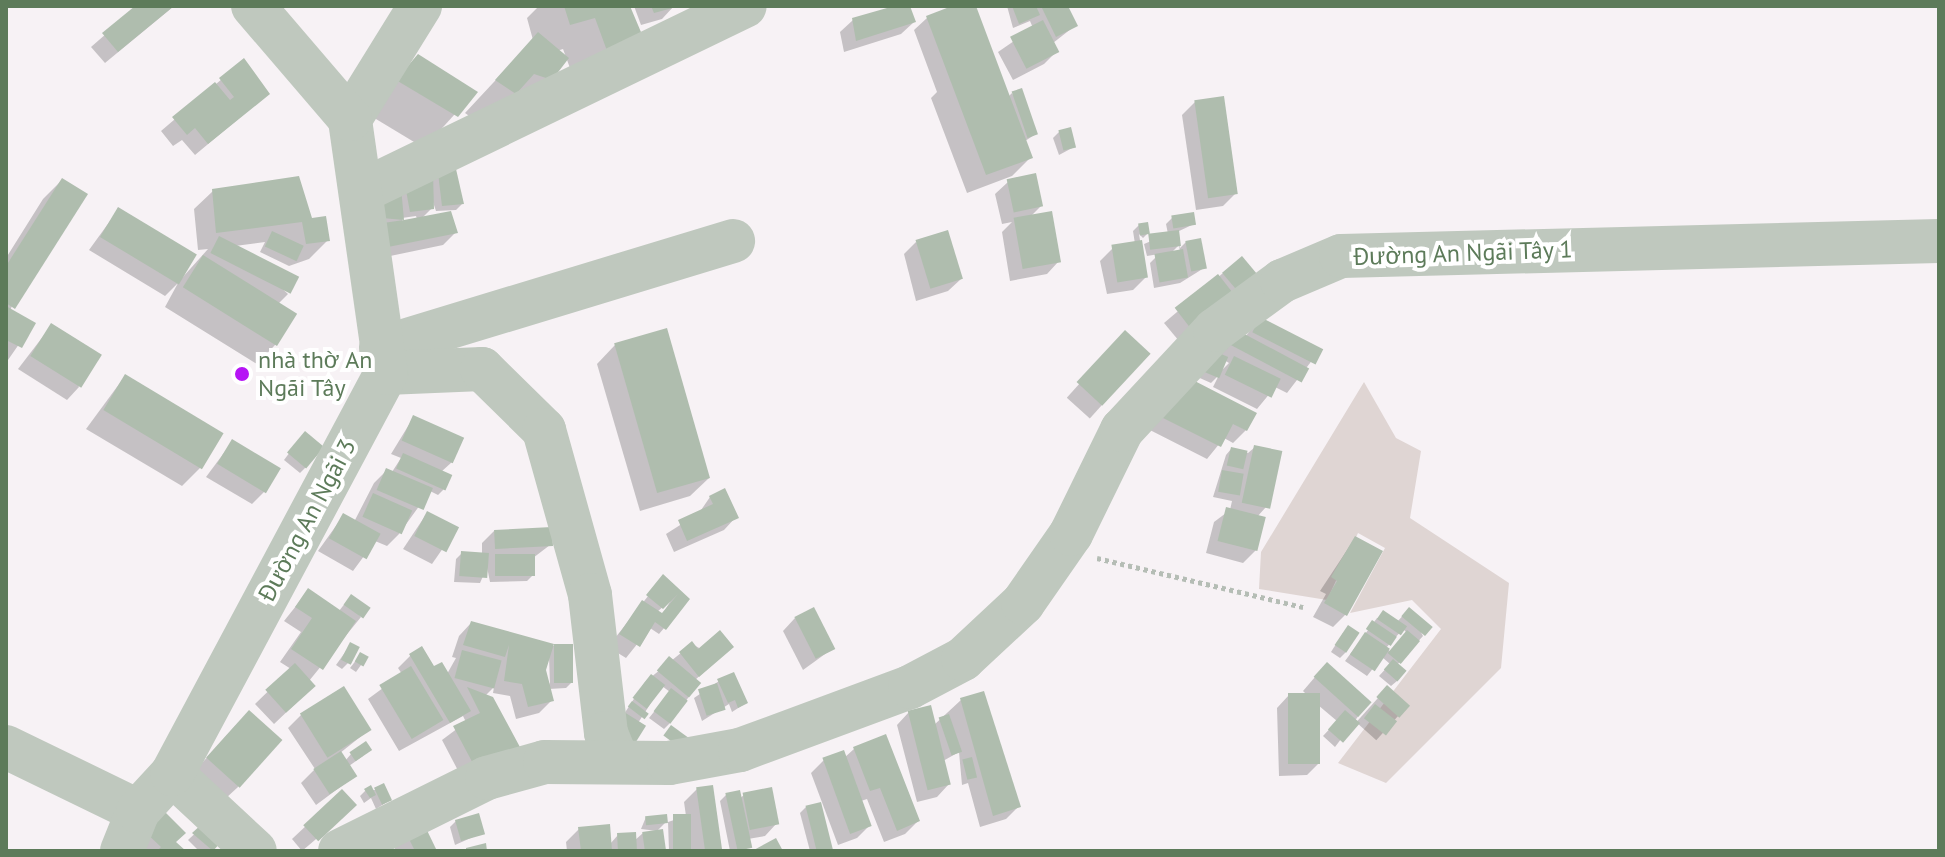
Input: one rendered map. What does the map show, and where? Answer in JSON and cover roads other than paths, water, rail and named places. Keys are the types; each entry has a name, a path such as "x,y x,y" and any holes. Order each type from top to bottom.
{"street":[{"path":"253,6 350,119 383,360"},
{"path":"350,119 420,6"},
{"path":"362,191 745,6"},
{"path":"383,360 733,241"},
{"name":"Đường An Ngãi Tây 1","path":"340,851 487,778 545,762 617,760 669,763 740,750 910,687 963,659 1023,603 1061,549 1122,430 1215,330 1282,281 1341,256 1939,241"},
{"path":"383,360 482,369 544,430 590,595 606,733 617,760"},
{"name":"Đường An Ngãi 3","path":"122,851 138,811 172,774 383,360"},
{"path":"6,747 138,811"},
{"path":"172,774 255,851"}],"place":[{"name":"nhà thờ An Ngãi Tây","path":"242,374"}]}
